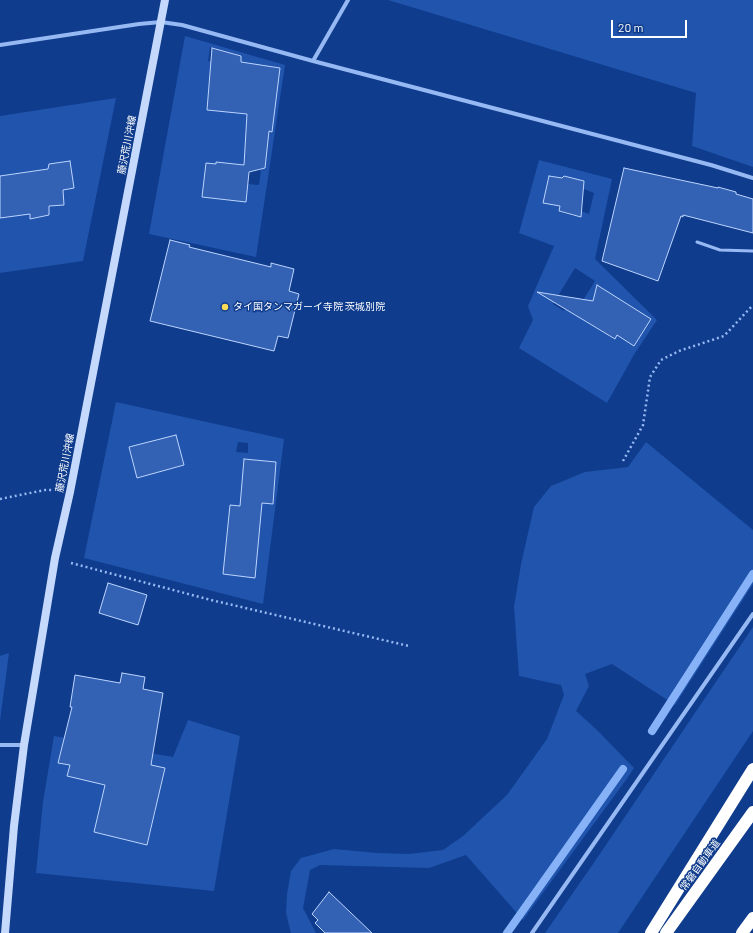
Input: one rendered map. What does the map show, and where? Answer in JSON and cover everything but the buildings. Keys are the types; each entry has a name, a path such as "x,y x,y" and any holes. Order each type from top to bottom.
{"highway":[{"path":"651,933 753,769"},
{"name":"常磐自動車道","path":"666,933 753,812"},
{"path":"742,933 753,918"}],"main road":[{"name":"藤沢荒川沖線","path":"6,933 14,826 24,745 55,558 70,492 165,0"}],"street":[{"path":"313,61 348,0"},
{"path":"0,45 161,22 185,26 711,165 753,178"},
{"path":"532,933 753,614"},
{"path":"0,745 24,745"}],"lane":[{"path":"697,242 720,250 753,251"}],"path":[{"path":"623,461 643,425 650,377 661,360 679,351 724,336 753,305"},
{"path":"0,499 45,490 70,492"},
{"path":"55,558 211,600 409,646"}],"shaded area":[{"path":"388,0 753,0 753,167 692,146 696,93"},
{"path":"185,36 285,65 256,257 149,234","holes":["210,47 241,56 240,72 258,65 280,68 272,131 247,130 247,114 207,110 210,69 213,62 208,61","266,161 265,168 261,170 259,185 248,184 246,202 202,197 206,163 216,164 217,162 244,165"]},
{"path":"116,98 83,261 0,273 0,218 30,214 31,219 49,215 49,206 64,205 63,190 74,188 70,161 48,169 0,176 0,116"},
{"path":"539,160 612,179 595,259 657,320 635,353 607,403 519,348 533,320 528,306 554,246 519,233","holes":["550,176 562,178 564,176 584,181 584,189 594,193 589,214 576,209 574,216 559,212 560,206 543,202","575,268 595,281 575,313 566,308 564,311 553,304","601,288 651,319 634,346 617,335 614,339 583,320 584,315"]},
{"path":"116,402 284,439 263,604 84,558","holes":["176,435 184,465 137,478 129,447","238,442 248,443 248,453 236,452","244,459 276,462 273,504 241,501","230,505 261,508 238,576 223,574"]},
{"path":"646,442 753,530 753,584 675,705 612,664 585,674 589,686 576,711 634,768 626,780 523,920 466,855 429,868 320,865 310,870 303,908 316,933 291,933 286,913 287,894 291,871 301,858 334,849 409,854 443,850 463,836 507,795 547,739 564,695 561,685 519,676 514,607 521,564 534,507 551,486 585,472 628,467"},
{"path":"753,627 753,731 618,933 545,933 593,864"},
{"path":"9,653 0,721 0,656"},
{"path":"188,720 240,736 214,891 36,873 43,802 54,736 173,757","holes":["63,743 75,745 114,787 67,776 70,765 58,763","127,751 153,757 146,786","165,768 161,786 149,784","102,797 156,810 147,845 94,832"]}],"waterway":[{"path":"652,731 753,574"},
{"path":"507,933 623,769"}],"place":[{"name":"タイ国タンマガーイ寺院 茨城別院","path":"225,307"}]}
